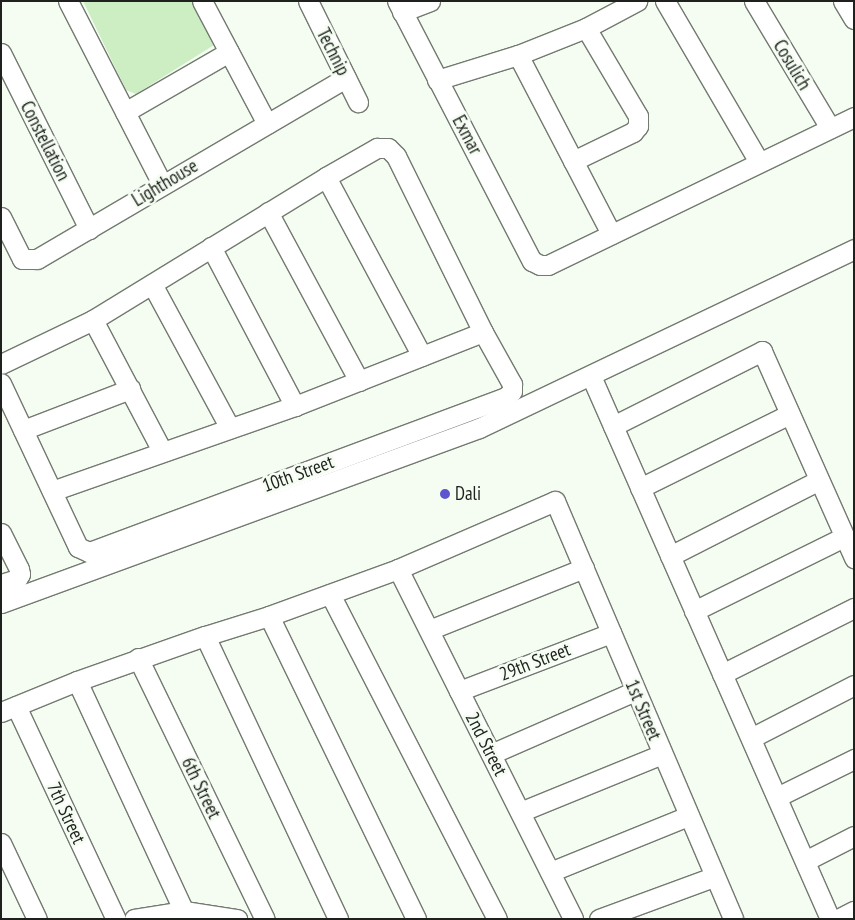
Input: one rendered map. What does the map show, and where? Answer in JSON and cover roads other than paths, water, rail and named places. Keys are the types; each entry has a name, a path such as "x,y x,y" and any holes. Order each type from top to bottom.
{"street":[{"path":"68,1 162,184"},
{"path":"202,1 267,124"},
{"name":"Technip","path":"308,1 358,102"},
{"path":"399,7 430,1"},
{"path":"438,80 518,55 586,28 638,1"},
{"path":"665,1 759,162"},
{"name":"Cosulich","path":"754,1 830,128"},
{"path":"843,1 854,19"},
{"name":"Exmar","path":"399,7 532,261 540,265 548,265 611,234"},
{"path":"573,161 633,132 638,126 638,116 586,28"},
{"path":"125,112 229,52"},
{"name":"Constellation","path":"1,53 89,229"},
{"path":"518,55 611,234 854,117"},
{"name":"Lighthouse","path":"1,217 22,259 37,259 162,184 346,78"},
{"path":"1,364 93,320 268,212 377,148 388,148 396,156 483,332 295,406 52,491 1,383"},
{"path":"326,177 422,356"},
{"path":"268,212 359,381"},
{"path":"211,247 295,406"},
{"path":"1,603 479,428 854,249"},
{"path":"152,284 230,428"},
{"path":"93,320 162,451"},
{"name":"10th Street","path":"52,491 78,547 88,552 506,397 512,391 512,384 483,332"},
{"path":"613,426 762,351 854,558"},
{"path":"591,376 830,919"},
{"path":"24,430 130,389"},
{"path":"640,488 790,414"},
{"path":"670,556 819,480"},
{"name":"1st Street","path":"398,569 555,500 733,919"},
{"path":"1,533 20,574 17,579 1,584"},
{"path":"694,611 844,537"},
{"path":"428,630 584,568"},
{"path":"9,709 138,658 269,616 398,569"},
{"name":"2nd Street","path":"398,569 573,919"},
{"path":"330,594 497,919"},
{"path":"722,674 854,608"},
{"path":"269,616 416,919"},
{"name":"29th Street","path":"459,691 611,633"},
{"path":"205,636 338,919"},
{"name":"6th Street","path":"138,658 265,919"},
{"path":"77,681 184,911"},
{"path":"751,738 854,685"},
{"path":"491,754 635,690"},
{"name":"7th Street","path":"9,709 116,919"},
{"path":"520,812 662,754"},
{"path":"776,797 854,759"},
{"path":"550,872 688,816"},
{"path":"805,861 854,836"},
{"path":"1,843 38,919"},
{"path":"599,919 714,877"},
{"path":"134,919 184,911 238,919"},
{"path":"838,919 854,911"}],"place":[{"name":"Dali","path":"445,494"}]}
